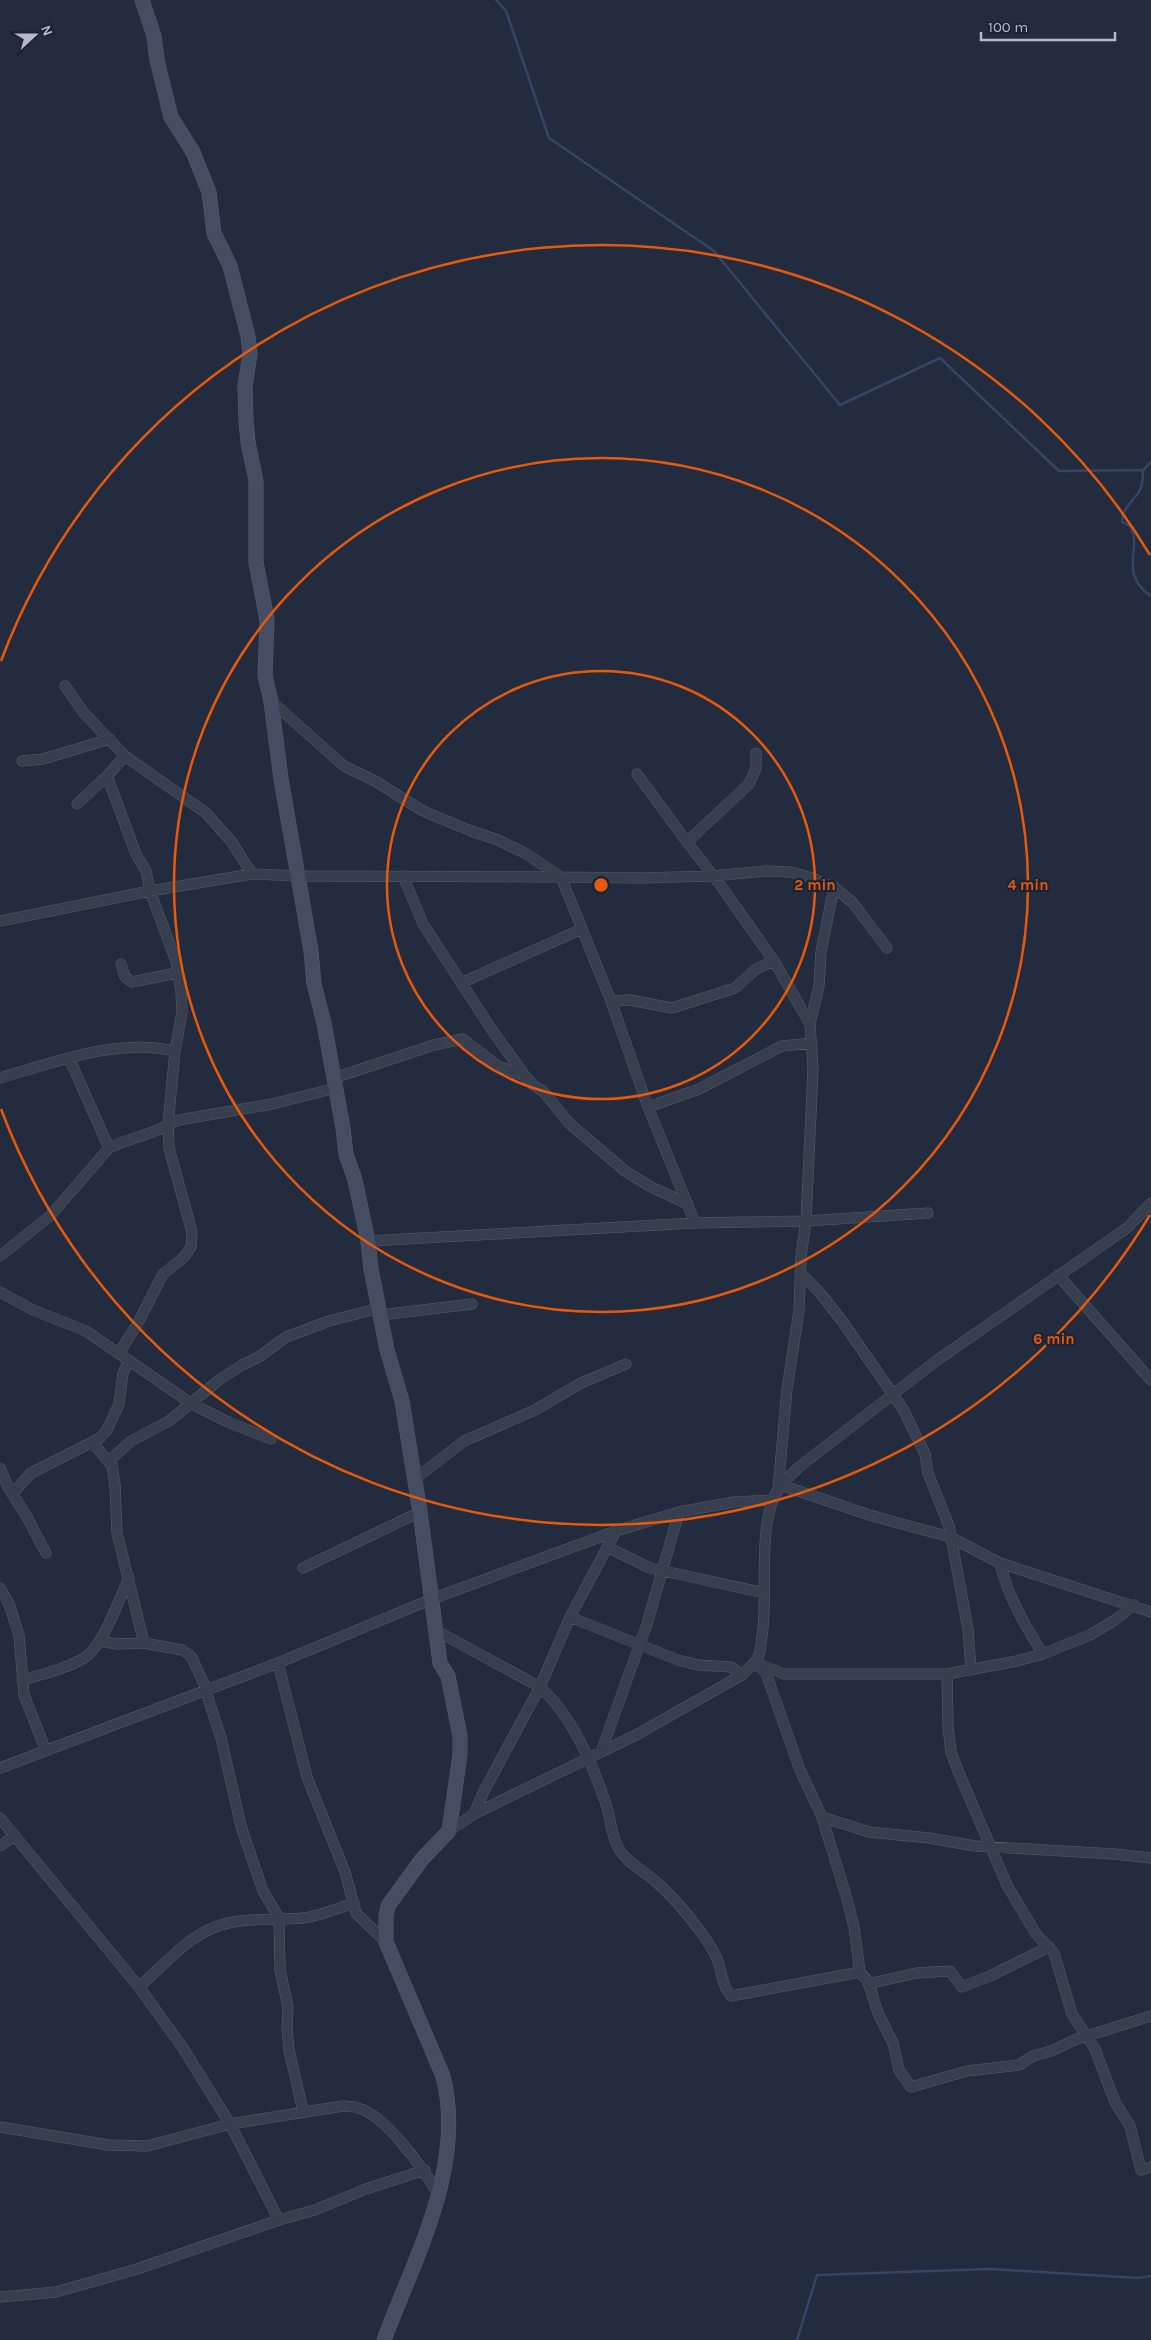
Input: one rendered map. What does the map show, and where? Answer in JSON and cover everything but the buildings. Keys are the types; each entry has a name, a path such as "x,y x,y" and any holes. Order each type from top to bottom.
{"street":[{"path":"142,0 154,36 157,60 171,116 193,152 209,192 214,233 230,266 248,336 250,354 245,386 246,421 256,481 255,549 267,620 266,676 281,779 311,951 314,984 335,1083 346,1154 355,1180 390,1360 402,1401 420,1512 440,1663 448,1676 460,1736 460,1755 448,1831"},
{"path":"66,686 84,713 125,756 206,813 231,841 252,874"},
{"path":"271,701 344,766 375,781 423,811 471,832 498,840 525,853 561,877 611,1001 648,1106 688,1204 694,1224"},
{"path":"22,762 44,759 110,739"},
{"path":"687,842 749,784 756,768 756,753"},
{"path":"77,804 125,756"},
{"path":"636,774 774,961 810,1024"},
{"path":"107,776 136,854 146,871 150,890 176,961 182,1012 175,1051 168,1125 169,1148 192,1232 191,1247 158,1282 138,1323 119,1353"},
{"path":"0,921 150,890 252,874 298,876 561,877 712,876 766,871 790,872 834,887 853,903 887,948"},
{"path":"403,876 423,924 492,1030 525,1076 533,1085 543,1091 575,1128 625,1171 650,1187 688,1204"},
{"path":"386,1942 388,1906 422,1859 448,1831 474,1814 601,1752 742,1675 755,1663 760,1655 764,1624 764,1560 774,1500 779,1488 787,1389 799,1311 800,1272 806,1221 812,1043 810,1024 819,986 821,952 834,887"},
{"path":"462,982 582,929"},
{"path":"611,1001 630,1000 672,1008 735,988 756,968 774,961"},
{"path":"121,964 125,976 132,982 177,973"},
{"path":"0,1256 50,1216 109,1148 122,1141 156,1132 179,1120 272,1104 335,1083 434,1045 463,1039 491,1062 525,1076"},
{"path":"648,1106 699,1088 782,1046 812,1043"},
{"path":"0,1078 69,1058 118,1048 157,1047 175,1051"},
{"path":"69,1058 109,1148"},
{"path":"779,1488 799,1467 936,1362 1127,1228 1151,1203"},
{"path":"368,1241 694,1224 806,1221 928,1213"},
{"path":"800,1272 831,1307 903,1409 925,1454 928,1473 942,1504 950,1537 968,1629 970,1670"},
{"path":"1058,1275 1151,1380"},
{"path":"0,1292 33,1310 86,1331 192,1404 271,1439"},
{"path":"144,1643 117,1533 115,1485 111,1459 131,1441 169,1421 219,1380 242,1365 259,1357 286,1337 329,1321 380,1312 472,1304"},
{"path":"12,1494 31,1473 93,1443 107,1430 119,1404 122,1373 129,1360"},
{"path":"415,1480 464,1441 535,1410 581,1383 626,1364"},
{"path":"93,1443 111,1465"},
{"path":"0,1468 12,1494 27,1517 46,1553"},
{"path":"779,1488 950,1537 1000,1563 1151,1612"},
{"path":"0,1768 206,1688 278,1663 432,1600 616,1531 679,1512 734,1502 774,1500"},
{"path":"303,1568 420,1512"},
{"path":"601,1752 663,1572 679,1512"},
{"path":"474,1814 484,1791 540,1687 570,1617 616,1531"},
{"path":"607,1547 650,1568 663,1572 764,1593"},
{"path":"1000,1563 1004,1580 1015,1606 1043,1654"},
{"path":"22,1680 85,1658 99,1641 129,1578"},
{"path":"0,1588 9,1604 19,1635 24,1695 46,1751"},
{"path":"755,1663 784,1674 948,1674 1043,1654 1090,1635 1115,1620 1134,1605"},
{"path":"570,1617 678,1660 698,1665 731,1667 742,1675"},
{"path":"435,1630 540,1687 554,1700 567,1718 587,1759 606,1804 614,1837 620,1851 628,1860 656,1882 701,1933 714,1952 722,1982 731,1996 860,1972"},
{"path":"99,1641 117,1644 144,1643 182,1650 191,1656 206,1688 221,1738 242,1826 263,1891 280,1918 280,1970 288,2007 289,2050 303,2112"},
{"path":"278,1663 307,1777 345,1872 356,1913 386,1942 443,2076 448,2098 450,2122 438,2194 426,2232 384,2340"},
{"path":"755,1663 766,1673 800,1770 822,1817 847,1899 854,1928 860,1972 868,1984 878,2013 893,2043 899,2070 911,2087 967,2071 1019,2065 1033,2056 1051,2051 1086,2035 1151,2016"},
{"path":"948,1674 948,1727 951,1752 1010,1891 1036,1934 1054,1953 1072,2014 1102,2063 1115,2102 1130,2126 1140,2170 1151,2167"},
{"path":"822,1817 869,1832 929,1838 992,1848 1114,1854 1151,1858"},
{"path":"0,1818 139,1987 182,2048 230,2124 279,2220"},
{"path":"0,1846 14,1836"},
{"path":"139,1987 187,1944 214,1927 240,1920 303,1918 354,1903"},
{"path":"868,1984 916,1973 950,1971 962,1987 975,1983 1049,1947"},
{"path":"0,2127 108,2145 147,2146 230,2124 343,2106 359,2108 373,2115 395,2136 424,2170 438,2194"},
{"path":"0,2297 56,2292 146,2266 279,2220 315,2210 366,2189 424,2170"}],"waterway":[{"path":"496,0 506,11 549,138 714,251 840,405 940,358 1059,471 1143,470 1140,490 1126,509 1122,522 1130,527 1134,536 1133,570 1136,579 1141,588 1151,596"},
{"path":"1143,470 1151,462"},
{"path":"797,2340 817,2275 990,2269 1138,2278 1151,2276"}]}
